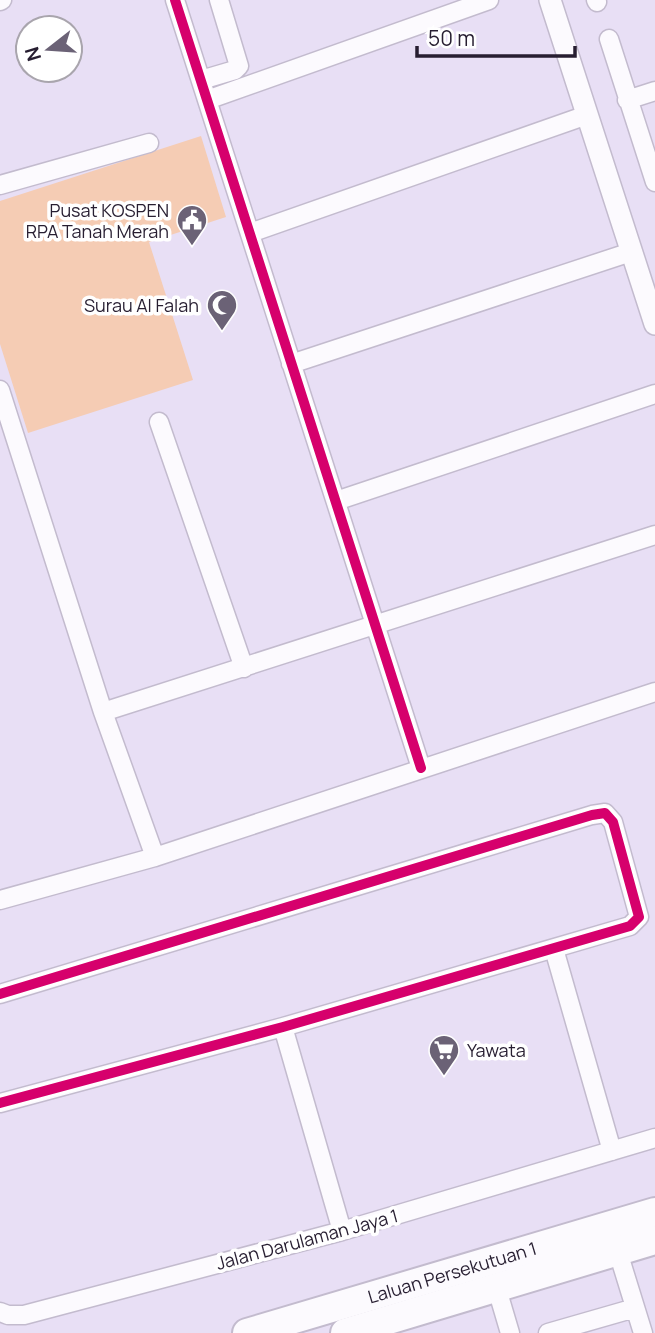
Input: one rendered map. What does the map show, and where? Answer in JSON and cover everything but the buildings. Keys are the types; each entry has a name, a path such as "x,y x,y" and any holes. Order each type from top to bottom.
{"highway":[{"name":"Laluan Persekutuan 1","path":"247,1333 655,1212"},
{"name":"Laluan Persekutuan 1","path":"345,1333 655,1240"}],"street":[{"path":"175,0 421,768"},
{"path":"201,80 236,70 239,66 219,0"},
{"path":"207,100 489,0"},
{"path":"550,0 655,324"},
{"path":"608,39 655,182"},
{"path":"627,100 655,91"},
{"path":"250,233 587,115"},
{"path":"0,185 149,143"},
{"path":"291,364 631,252"},
{"path":"0,390 103,712 155,857"},
{"path":"336,501 655,394"},
{"path":"159,422 244,668"},
{"path":"103,712 655,535"},
{"path":"0,900 155,857 655,692"},
{"path":"0,994 566,822 605,813 614,822 639,917 630,926 554,949 283,1027 0,1103"},
{"path":"554,949 612,1151"},
{"path":"283,1027 342,1231"},
{"name":"Jalan Darulaman Jaya 1","path":"0,1312 24,1315 342,1231 655,1138"},
{"path":"618,1252 643,1333"},
{"path":"497,1289 510,1333"},
{"path":"548,1333 635,1308"}],"shaded area":[{"path":"201,136 226,217 149,242 193,380 28,433 0,344 0,201"}],"cycle path":[{"path":"175,0 421,768"},
{"path":"0,994 605,813 613,822 639,917 630,926 283,1027 0,1103"}],"place":[{"name":"Pusat KOSPEN RPA Tanah Merah","path":"192,247"},
{"name":"Surau Al Falah","path":"222,332"},
{"name":"Yawata","path":"444,1077"}]}
